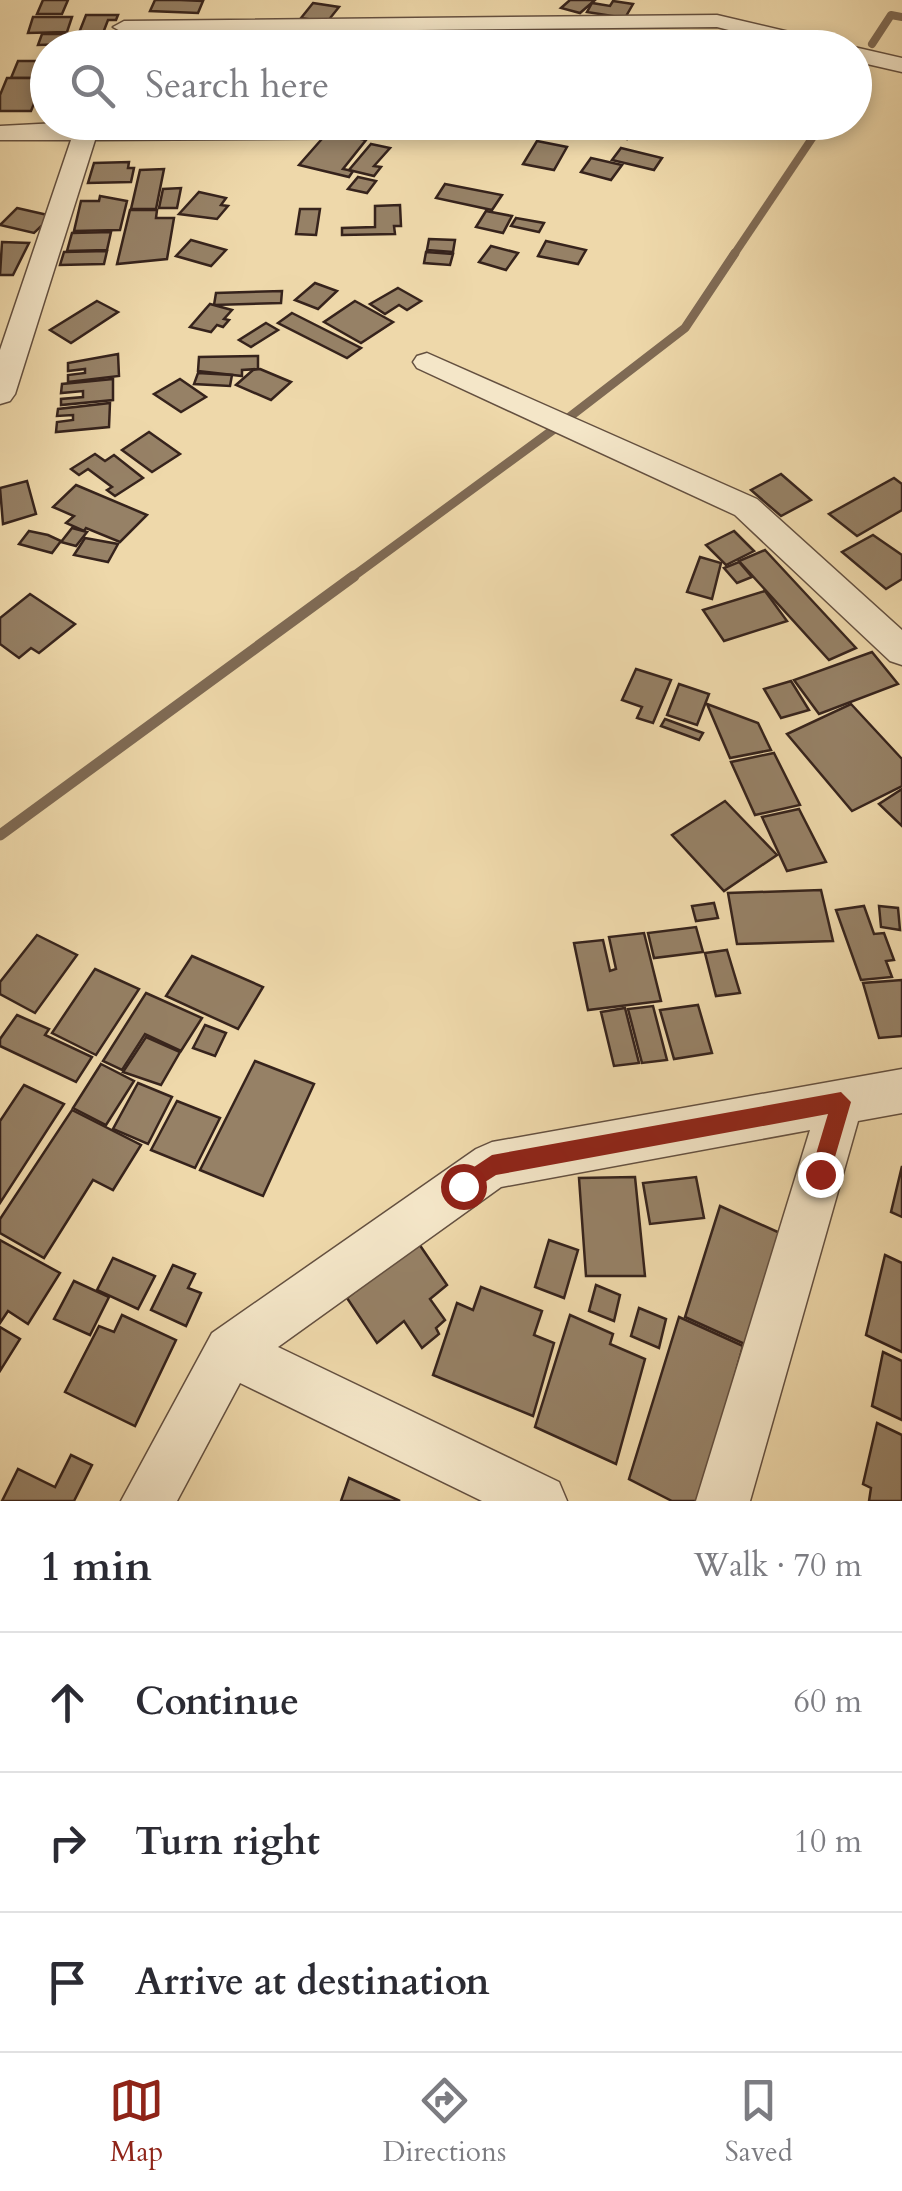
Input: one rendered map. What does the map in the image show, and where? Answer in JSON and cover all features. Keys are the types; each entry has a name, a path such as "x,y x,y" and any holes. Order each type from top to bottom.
{"street":[{"path":"123,30 134,0"},
{"path":"400,30 716,21 753,30"},
{"path":"872,58 902,65"},
{"path":"0,133 30,131"},
{"path":"0,394 83,140"},
{"path":"426,362 746,507 902,651"},
{"path":"148,1501 230,1351 492,1165 902,1091"},
{"path":"723,1501 841,1102"},
{"path":"230,1351 540,1501"}],"building":[{"path":"43,0 68,0 62,14 37,14"},
{"path":"155,0 203,1 198,13 150,11"},
{"path":"570,0 595,0 580,13 561,8"},
{"path":"613,1 633,4 625,18 587,12 592,3 610,6"},
{"path":"313,3 339,7 327,22 301,18"},
{"path":"86,15 118,15 116,20 108,20 104,30 80,30"},
{"path":"33,17 72,17 68,30 28,33"},
{"path":"18,61 30,61 30,78 11,78"},
{"path":"7,78 30,78 30,111 0,111 0,95"},
{"path":"321,140 366,140 343,169 353,171 349,177 299,165"},
{"path":"537,141 567,147 554,170 523,164"},
{"path":"371,144 390,148 374,166 381,167 374,176 349,170"},
{"path":"621,148 662,158 654,170 612,160"},
{"path":"591,158 622,165 611,180 581,172"},
{"path":"129,162 128,168 134,168 131,182 88,183 94,163"},
{"path":"164,169 156,209 131,209 140,170"},
{"path":"358,177 376,181 367,193 348,189"},
{"path":"445,184 502,195 492,210 436,198"},
{"path":"181,188 177,208 159,208 163,189"},
{"path":"199,192 226,198 221,205 228,206 217,219 179,214"},
{"path":"100,196 127,201 120,230 74,231 81,201 99,201"},
{"path":"400,205 401,226 394,226 395,234 342,235 342,228 375,227 375,206"},
{"path":"17,208 52,216 34,233 0,225"},
{"path":"300,209 320,209 316,235 296,234"},
{"path":"130,210 157,210 156,218 174,218 167,259 117,264"},
{"path":"486,211 512,216 503,233 476,227"},
{"path":"516,218 544,223 539,232 511,226"},
{"path":"111,232 107,250 67,251 72,233"},
{"path":"429,239 455,240 453,252 427,250"},
{"path":"191,240 226,250 211,266 176,256"},
{"path":"546,241 586,250 578,264 538,256"},
{"path":"2,242 29,243 13,275 0,275"},
{"path":"491,246 518,253 506,270 479,262"},
{"path":"107,251 104,264 60,265 64,252"},
{"path":"426,252 453,254 450,265 424,263"},
{"path":"315,283 337,291 318,309 295,300"},
{"path":"398,288 421,301 407,310 399,305 385,314 370,304"},
{"path":"282,291 281,303 214,305 216,293"},
{"path":"97,301 118,312 71,343 50,330"},
{"path":"355,301 393,322 361,343 324,322"},
{"path":"210,304 232,310 223,327 217,325 211,332 190,327"},
{"path":"292,313 361,348 347,358 278,323"},
{"path":"266,323 278,330 251,347 239,340"},
{"path":"118,354 119,376 68,382 68,375 85,373 85,369 68,371 68,363"},
{"path":"258,356 258,369 242,370 242,376 198,371 199,357"},
{"path":"260,369 291,382 271,400 236,385 253,370"},
{"path":"198,373 232,375 230,386 194,384"},
{"path":"113,379 113,400 61,405 61,399 83,397 83,391 61,393 62,384"},
{"path":"180,379 206,397 181,412 154,394"},
{"path":"110,403 109,427 56,432 57,422 73,420 73,415 57,416 58,409"},
{"path":"149,432 180,454 152,472 122,450"},
{"path":"95,454 105,461 114,455 143,478 115,496 107,490 112,487 88,469 79,475 71,469"},
{"path":"781,474 811,500 781,516 751,490"},
{"path":"894,478 902,484 902,510 857,536 829,514"},
{"path":"27,481 36,514 3,524 0,488"},
{"path":"76,485 147,515 120,542 86,528 84,531 66,523 74,516 53,507"},
{"path":"72,528 87,532 76,546 61,542"},
{"path":"29,531 61,541 52,553 19,544"},
{"path":"734,531 754,551 726,565 706,545"},
{"path":"873,535 902,555 902,579 886,589 842,552"},
{"path":"85,538 118,544 108,562 74,555"},
{"path":"765,550 856,648 829,660 739,561"},
{"path":"700,557 721,563 712,599 687,592"},
{"path":"739,562 752,577 737,583 724,568"},
{"path":"765,591 787,621 724,641 703,610"},
{"path":"30,594 75,624 39,653 31,648 19,658 0,644 0,618"},
{"path":"872,652 898,684 819,714 794,680"},
{"path":"636,669 671,680 653,723 637,718 642,707 622,700"},
{"path":"791,681 809,710 781,718 764,689"},
{"path":"679,684 709,694 697,725 667,715"},
{"path":"707,704 758,723 771,750 730,758"},
{"path":"851,704 902,759 902,786 852,811 787,734"},
{"path":"665,719 703,733 699,740 661,726"},
{"path":"774,753 800,805 755,815 731,762"},
{"path":"902,789 902,826 879,804"},
{"path":"725,801 777,855 724,891 672,835"},
{"path":"799,809 826,862 787,871 762,817"},
{"path":"821,890 833,941 737,944 728,893"},
{"path":"714,903 718,918 696,921 692,906"},
{"path":"864,906 874,934 884,933 894,960 886,961 892,977 861,980 836,910"},
{"path":"879,906 898,908 900,930 881,927"},
{"path":"696,927 703,952 654,958 648,933"},
{"path":"644,933 661,1001 588,1010 574,943 603,940 610,971 616,969 609,937"},
{"path":"37,935 77,955 35,1013 0,994 0,982"},
{"path":"727,950 740,993 716,996 705,953"},
{"path":"192,956 263,987 238,1029 166,996"},
{"path":"95,969 139,989 96,1055 52,1033"},
{"path":"902,980 902,1036 879,1038 863,983"},
{"path":"146,993 202,1018 181,1051 145,1034 122,1070 103,1061"},
{"path":"698,1005 712,1053 674,1059 660,1010"},
{"path":"653,1006 667,1060 642,1063 628,1009"},
{"path":"625,1008 639,1063 614,1066 601,1012"},
{"path":"17,1015 49,1029 45,1035 92,1057 76,1082 0,1046 0,1039"},
{"path":"205,1025 226,1033 215,1056 193,1048"},
{"path":"146,1037 180,1052 161,1085 123,1072"},
{"path":"255,1061 314,1084 263,1196 200,1170"},
{"path":"101,1064 134,1081 106,1125 73,1108"},
{"path":"138,1083 172,1097 148,1144 113,1129"},
{"path":"24,1085 64,1104 0,1203 0,1121"},
{"path":"177,1101 220,1118 195,1168 151,1150"},
{"path":"72,1110 141,1145 113,1190 93,1180 44,1258 0,1233 0,1219"},
{"path":"902,1166 902,1217 891,1212"},
{"path":"635,1177 645,1276 586,1276 579,1178"},
{"path":"696,1177 704,1218 650,1224 643,1183"},
{"path":"720,1206 780,1233 749,1346 685,1317"},
{"path":"0,1240 60,1273 28,1324 8,1311 0,1323"},
{"path":"549,1240 578,1250 564,1298 535,1287"},
{"path":"417,1241 447,1285 430,1299 445,1320 436,1328 439,1334 422,1348 404,1321 377,1343 347,1298"},
{"path":"885,1255 902,1263 902,1352 866,1335"},
{"path":"113,1258 155,1276 138,1309 97,1290"},
{"path":"173,1265 195,1274 188,1288 201,1293 186,1326 151,1310"},
{"path":"74,1281 109,1297 90,1335 54,1319"},
{"path":"596,1285 620,1295 614,1321 589,1311"},
{"path":"481,1287 542,1311 534,1335 554,1343 533,1416 433,1375 457,1303 473,1310"},
{"path":"639,1308 666,1319 659,1348 631,1336"},
{"path":"122,1315 176,1340 135,1426 65,1392 99,1326 114,1332"},
{"path":"570,1315 613,1334 610,1344 645,1359 616,1464 535,1427"},
{"path":"679,1317 743,1346 700,1501 672,1501 629,1479"},
{"path":"0,1327 20,1339 0,1371"},
{"path":"883,1352 902,1361 902,1420 872,1406"},
{"path":"877,1423 902,1435 902,1501 869,1501 871,1488 863,1484"},
{"path":"71,1455 92,1465 74,1501 2,1501 18,1469 55,1487"},
{"path":"349,1478 400,1501 341,1501"}],"waterway":[{"path":"872,44 891,15 902,17"},
{"path":"733,256 811,140"},
{"path":"563,422 685,328 733,256"},
{"path":"351,578 561,424"},
{"path":"0,835 354,576"}],"route":[{"path":"463,1186 492,1165 841,1102 820,1174"}]}
